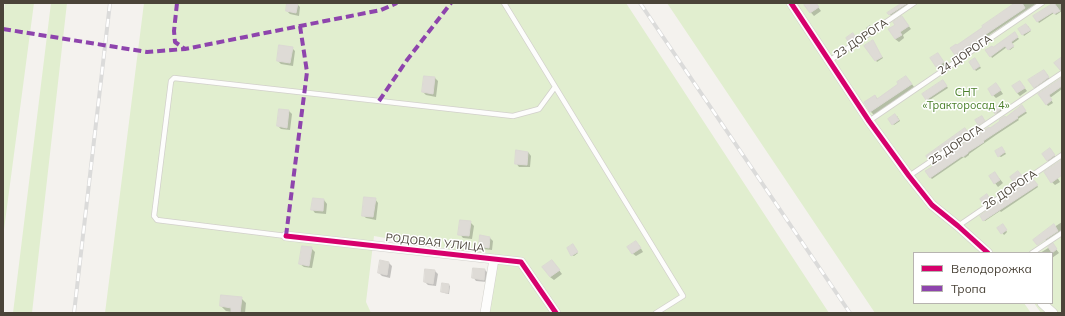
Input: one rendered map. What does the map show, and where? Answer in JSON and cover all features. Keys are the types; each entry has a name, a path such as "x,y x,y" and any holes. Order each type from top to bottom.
{"street":[{"path":"795,4 828,61 909,176 932,204 987,252"},
{"name":"РОДОВАЯ УЛИЦА","path":"286,236 521,262 556,313"},
{"path":"485,313 494,259"},
{"path":"1043,304 1053,313"}],"lane":[{"path":"504,3 683,296 656,313"},
{"name":"23 ДОРОГА","path":"828,61 914,3"},
{"name":"24 ДОРОГА","path":"869,121 1042,3"},
{"name":"25 ДОРОГА","path":"909,176 1062,73"},
{"path":"286,236 157,220 154,216 171,81 174,78 513,116 539,109 555,87"},
{"name":"26 ДОРОГА","path":"958,226 1062,155"},
{"path":"1034,252 1062,233"}],"green space":[{"path":"5,3 34,3 3,237 3,21"},
{"path":"51,3 67,3 32,313 13,313"},
{"path":"144,3 626,3 829,313 485,313 494,257 374,236 366,302 371,313 105,313"},
{"name":"СНТ «Тракторосад 4»","path":"667,3 1062,3 1062,313 1041,313 1035,304 1053,304 1053,252 913,252 913,304 1025,304 1031,313 875,313"}],"building":[{"path":"287,3 298,3 296,13 286,11"},
{"path":"808,3 816,3 819,7 810,13 804,5"},
{"path":"902,3 906,4 889,15 887,13"},
{"path":"1015,3 1022,3 1025,8 955,55 950,48 956,44 957,45 983,27 982,26"},
{"path":"1054,3 1060,11 1054,14 1053,12 1037,22 1033,16"},
{"path":"902,16 909,26 900,32 902,35 895,39 888,29 895,25 893,22"},
{"path":"1026,24 1031,30 1022,35 1018,29"},
{"path":"1015,32 1018,37 1011,42 1014,46 1008,50 1005,46 990,57 985,50 992,46 993,47"},
{"path":"853,33 856,38 849,43 846,38"},
{"path":"873,40 882,57 875,61 864,46"},
{"path":"279,45 293,47 290,63 277,61"},
{"path":"938,53 944,62 936,67 930,58"},
{"path":"1062,57 1062,69 1060,70 1054,63"},
{"path":"975,58 980,66 974,70 969,62"},
{"path":"1044,70 1049,77 1034,88 1028,80"},
{"path":"424,76 435,77 433,94 422,92"},
{"path":"906,76 912,84 870,112 864,102 875,95 877,99 898,84 897,82"},
{"path":"1062,78 1062,86 1049,95 1052,100 1046,105 1038,94"},
{"path":"943,80 947,86 926,100 922,94"},
{"path":"1020,81 1025,88 1017,93 1012,86"},
{"path":"996,83 1001,90 992,96 988,89"},
{"path":"998,105 1001,109 995,114 992,109"},
{"path":"1022,105 1026,111 1017,117 1018,118 983,141 984,142 963,157 962,156 930,178 925,171 933,166 932,165 989,127 990,128 1000,121 999,120 1005,116 1006,117"},
{"path":"279,109 289,110 287,128 277,126"},
{"path":"895,114 899,120 892,125 888,119"},
{"path":"982,116 985,121 978,125 975,120"},
{"path":"965,128 968,132 928,159 926,156"},
{"path":"1002,147 1005,152 998,157 995,151"},
{"path":"1050,148 1055,155 1047,161 1042,154"},
{"path":"516,150 528,152 527,165 515,164"},
{"path":"1062,160 1062,175 1051,183 1044,172"},
{"path":"1018,171 1023,177 1014,183 1010,177"},
{"path":"995,172 1000,180 994,184 989,176"},
{"path":"1033,179 1038,185 983,221 980,216"},
{"path":"987,194 990,199 983,204 980,199"},
{"path":"364,197 376,198 373,217 362,216"},
{"path":"313,198 324,199 323,211 311,210"},
{"path":"460,220 471,221 469,236 458,235"},
{"path":"1003,224 1007,230 1001,234 997,228"},
{"path":"1054,224 1058,231 1037,245 1033,240"},
{"path":"480,235 490,237 489,248 479,246"},
{"path":"636,241 641,248 632,254 627,247"},
{"path":"1053,243 1057,249 1051,252 1048,247"},
{"path":"573,244 578,252 571,256 567,248"},
{"path":"302,246 312,247 309,266 299,264"},
{"path":"380,260 389,262 387,275 378,273"},
{"path":"552,260 560,270 550,277 542,267"},
{"path":"473,268 485,269 484,280 472,278"},
{"path":"425,269 435,270 433,284 424,282"},
{"path":"442,283 449,284 448,293 441,292"},
{"path":"221,295 242,297 240,313 231,313 231,308 220,306"}],"railway":[{"path":"74,313 110,3"},
{"path":"640,3 850,313"}],"marked path":[{"path":"177,3 174,31 175,42 185,49"},
{"path":"3,29 147,52 185,49 381,10 397,3"},
{"path":"379,101 407,60 451,3"},
{"path":"286,236 307,72 300,26"}],"cycle path":[{"path":"791,3 869,121 909,176 932,205 987,252"},
{"path":"286,236 521,262 556,313"}]}
